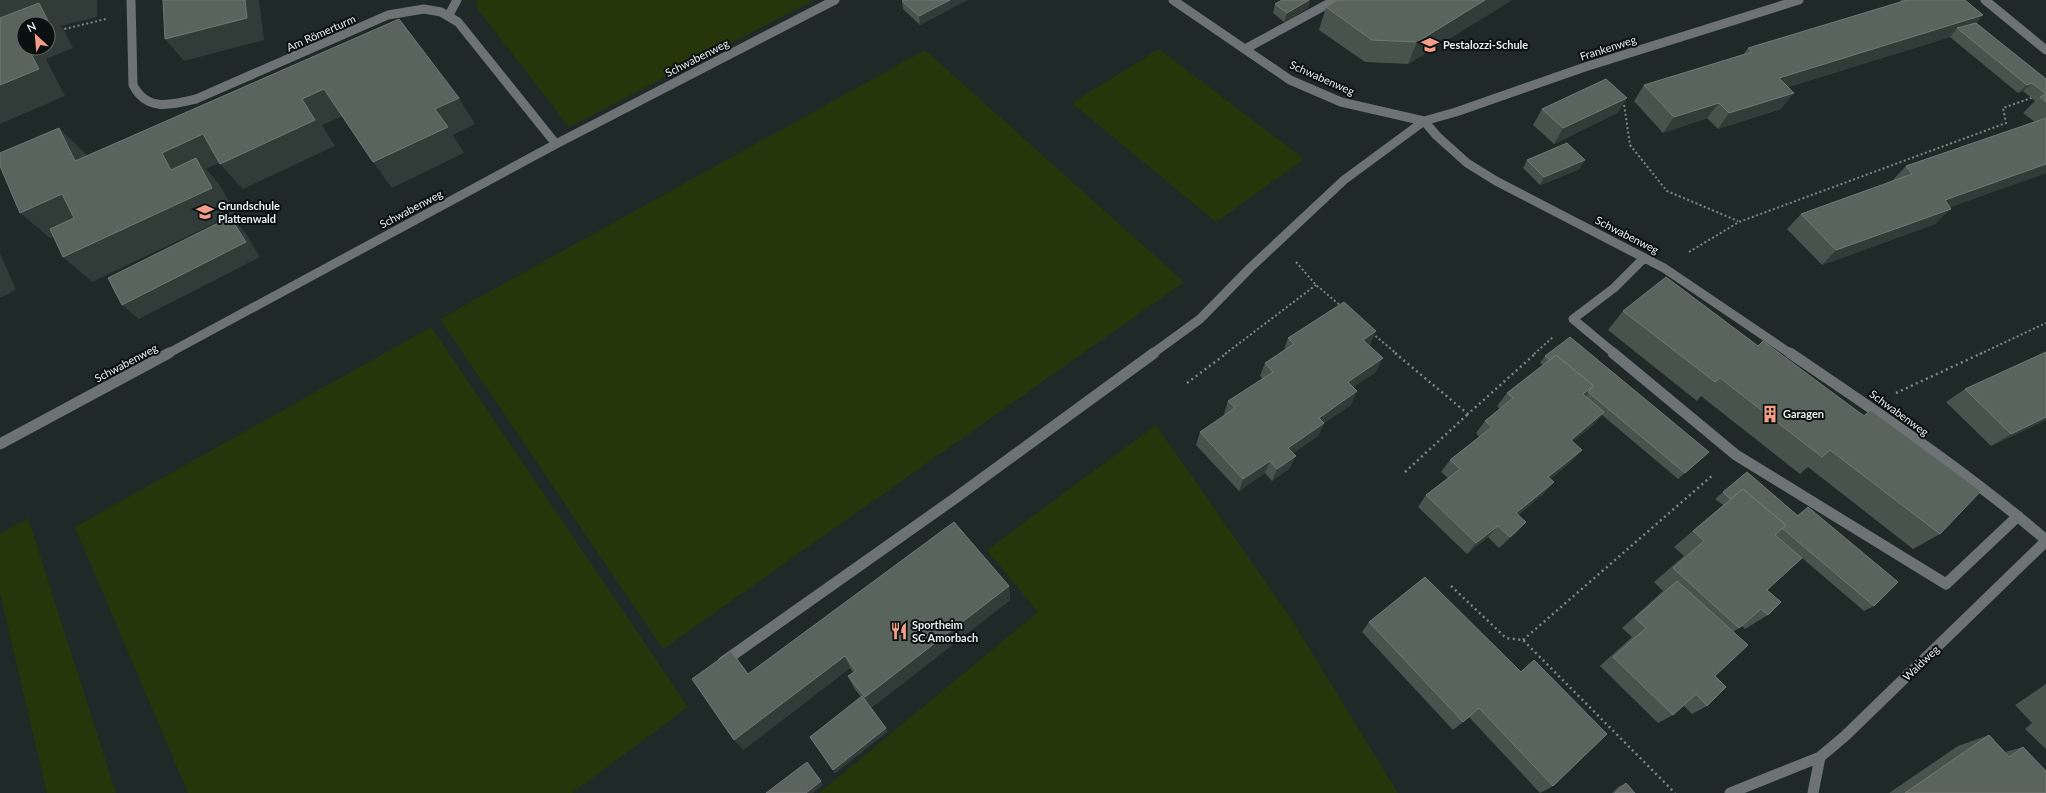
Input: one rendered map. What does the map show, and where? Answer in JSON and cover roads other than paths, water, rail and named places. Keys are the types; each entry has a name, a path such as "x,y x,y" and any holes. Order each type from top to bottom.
{"street":[{"name":"Am Römerturm","path":"131,0 132,85 136,95 145,102 159,105 176,104 196,99 388,15 422,8 449,15 458,22 556,144"},
{"path":"449,15 457,0"},
{"name":"Schwabenweg","path":"0,444 556,144 835,0"},
{"name":"Schwabenweg","path":"1173,0 1290,80 1341,102 1424,121 1437,136 1467,163 1496,181 1664,268 1875,410 2018,516 2046,541"},
{"path":"1245,49 1335,0"},
{"name":"Frankenweg","path":"1424,121 1456,112 1585,67 1799,0"},
{"path":"1985,0 2046,50"},
{"path":"721,664 954,499 1200,319 1250,268 1344,180 1424,121"},
{"path":"1644,258 1614,288 1573,319 1736,455 1946,584 2018,516"},
{"name":"Waldweg","path":"1730,793 1820,757 1845,736 2046,541"},
{"path":"1813,793 1820,757"}],"place":[{"name":"Pestalozzi-Schule","path":"1430,45"},
{"name":"Grundschule Plattenwald","path":"205,212"},
{"name":"Garagen","path":"1770,414"},
{"name":"Sportheim SC Amorbach","path":"899,631"}]}
